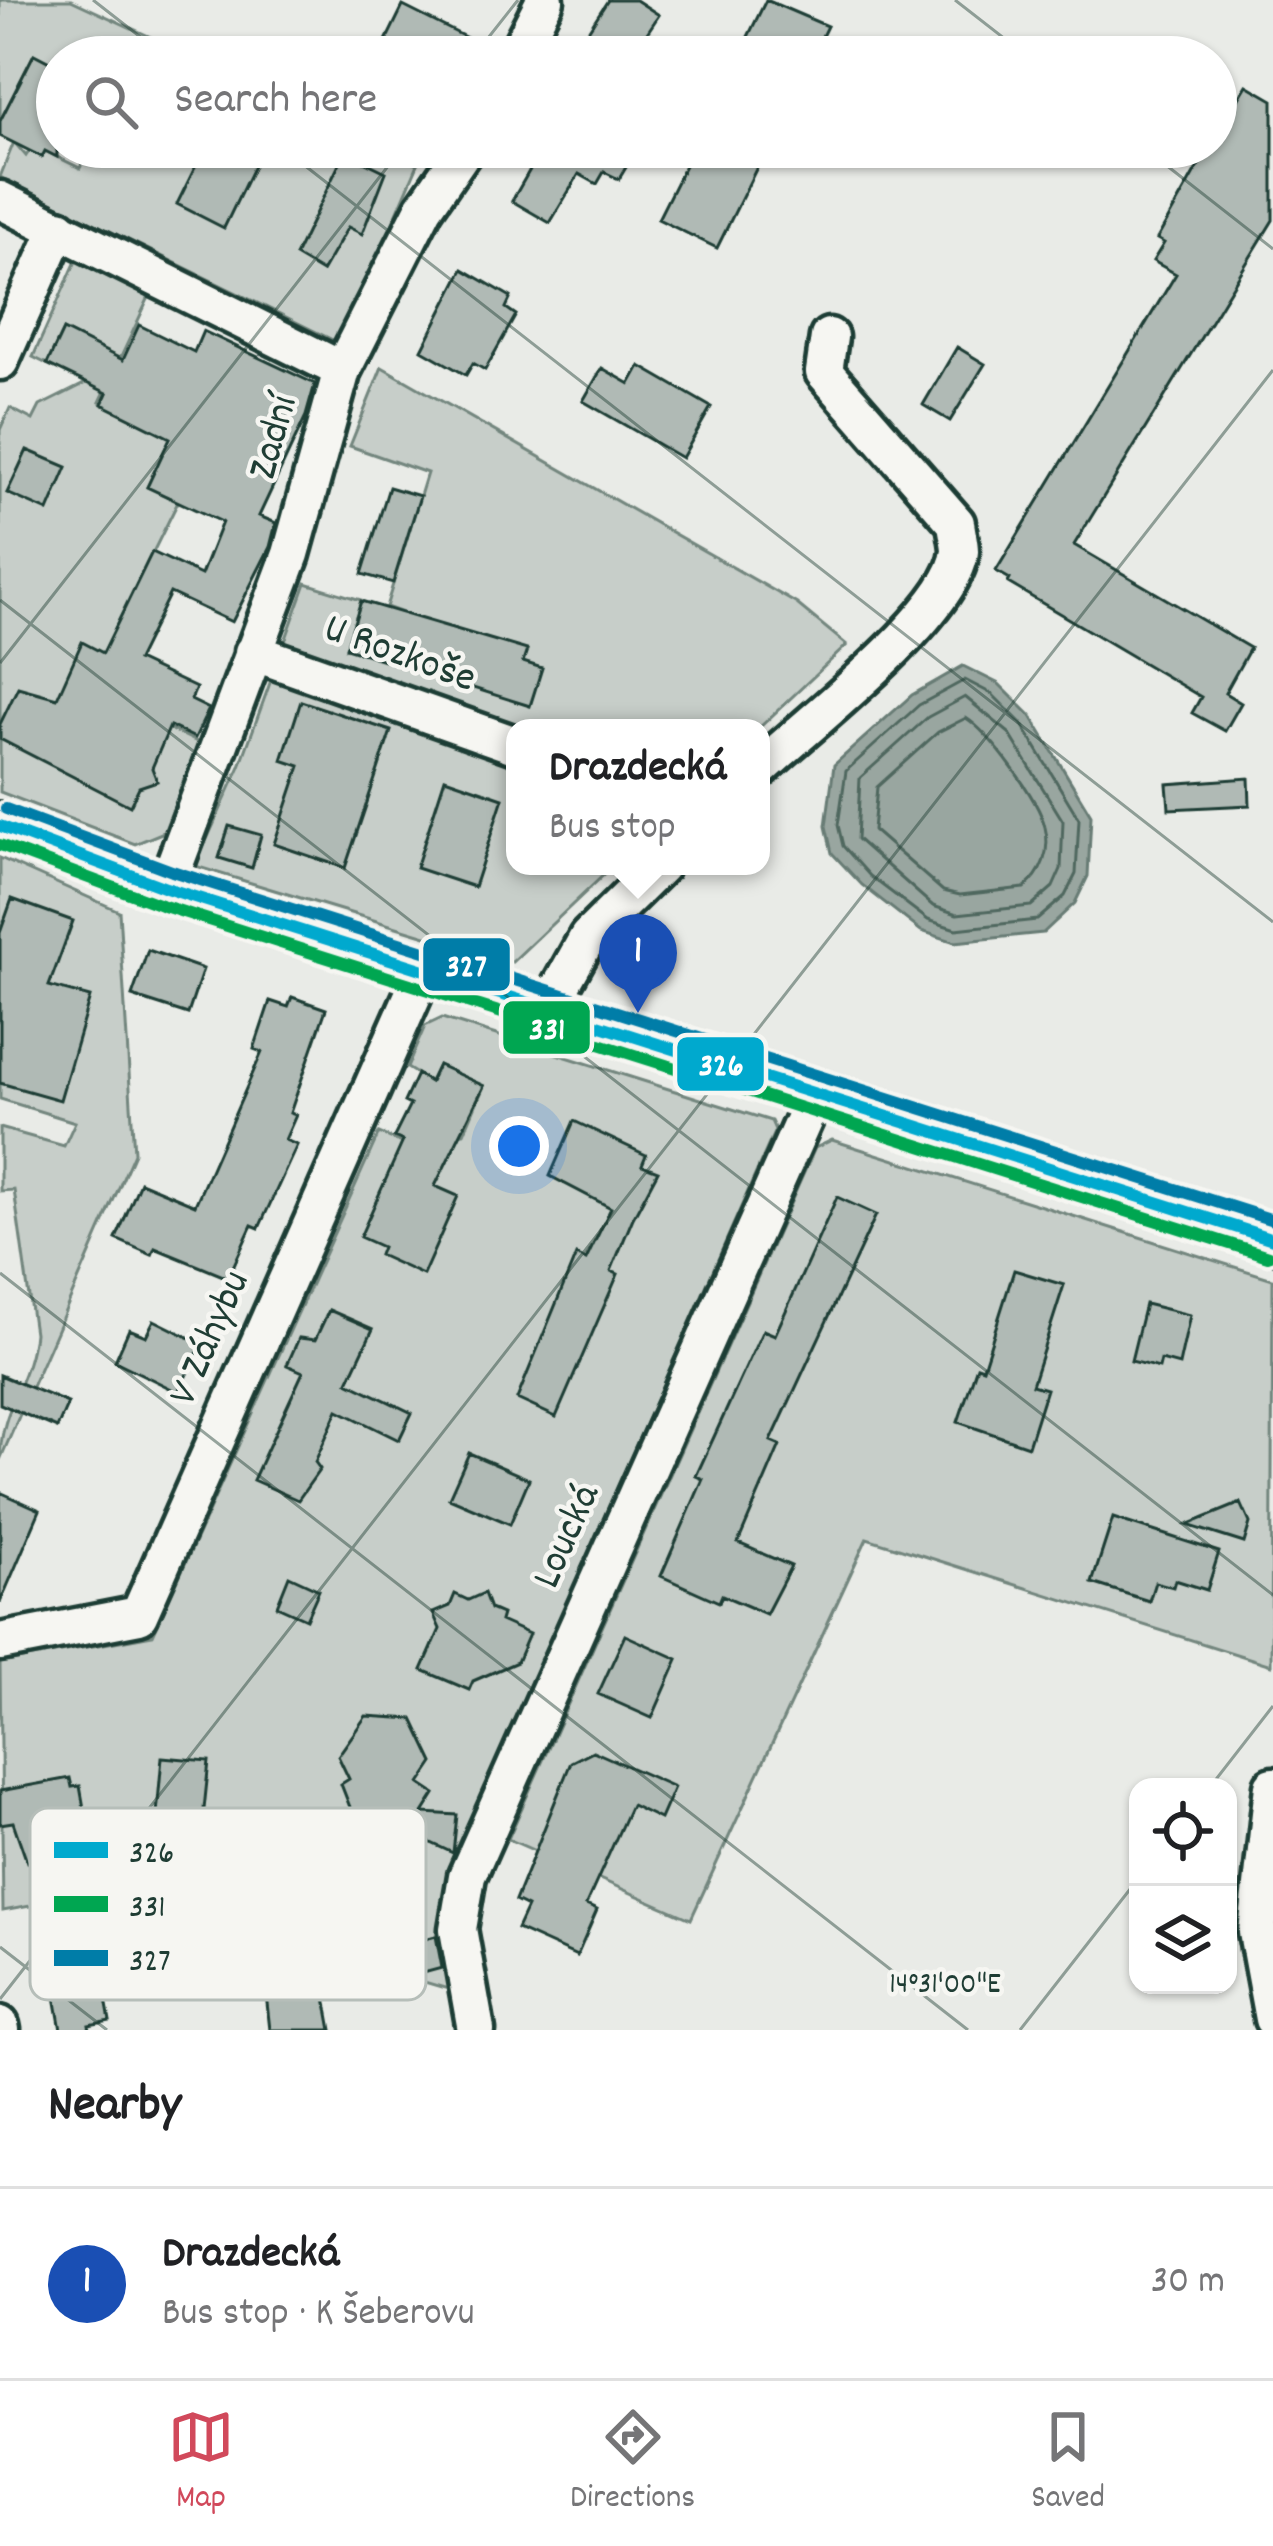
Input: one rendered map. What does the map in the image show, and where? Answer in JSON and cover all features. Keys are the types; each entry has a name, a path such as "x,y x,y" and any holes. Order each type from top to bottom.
{"street":[{"path":"527,36 545,0"},
{"path":"342,370 424,208 452,168"},
{"name":"Zadní","path":"0,200 342,370 291,554 166,888"},
{"path":"0,361 59,228"},
{"path":"770,760 904,639 941,595 960,554 956,524 824,372 829,337"},
{"name":"U Rozkoše","path":"253,652 506,742"},
{"path":"0,826 166,888 1273,1239"},
{"path":"548,1009 588,937 651,875"},
{"name":"V Záhybu","path":"0,1642 139,1615 424,970"},
{"name":"Loucká","path":"476,2030 458,1929 467,1876 816,1092"},
{"path":"1273,1786 1257,1932 1273,2019"}],"shaded area":[{"path":"0,0 71,0 148,36 36,36 36,55 0,121"},
{"path":"14,142 26,156 30,150 36,154 36,168 416,168 341,344 0,177"},
{"path":"77,259 150,295 100,402 126,415 178,423 147,487 178,502 103,653 82,643 66,679 199,743 164,832 135,844 0,792 0,430 10,408 33,420 40,406 86,383 102,350 63,330 47,364 33,357"},
{"path":"382,367 797,604 847,645 769,719 506,719 506,875 604,875 512,962 195,866 240,766 306,583 361,600 346,648 414,617 386,607 427,473 350,446"},
{"path":"0,858 119,911 134,1153 0,1460 5,1425 34,1333 14,1190 0,1191 0,1128 64,1146 75,1122 0,1099"},
{"path":"442,1018 771,1121 775,1130 449,1869 436,1936 426,1939 426,1808 30,1808 30,1906 3,1911 0,1663 153,1635 379,1133 431,1156 441,1137 464,1133 484,1086 438,1065 430,1082 407,1068 425,1026"},
{"path":"832,1140 1273,1279 1271,1665 867,1538 691,1919 508,1839 815,1148"},
{"path":"445,1967 448,1989 426,1983 426,1970"}],"water":[{"path":"963,666 999,684 1031,716 1091,815 1088,876 1075,903 1043,933 955,942 921,931 862,885 832,853 826,826 834,765 912,695"}],"building":[{"path":"608,0 636,0 659,15 645,36 585,36"},
{"path":"766,0 827,26 822,36 748,36"},
{"path":"403,6 463,36 388,36"},
{"path":"36,55 36,154 0,136 0,121"},
{"path":"1247,85 1273,100 1273,220 1074,545 1250,648 1225,693 1241,703 1225,731 1192,713 1201,697 1008,583 1010,579 996,571 1176,274 1153,261 1164,243 1157,239 1197,168 1237,168 1237,101"},
{"path":"195,168 253,168 224,228 177,204"},
{"path":"337,168 386,172 362,234 348,227 322,272 295,256"},
{"path":"531,168 626,168 619,179 604,172 597,184 579,174 550,223 512,201"},
{"path":"684,168 757,168 717,248 658,219"},
{"path":"463,269 511,297 506,308 516,315 485,370 473,363 466,375 422,350"},
{"path":"139,325 194,352 203,331 315,384 306,416 259,516 276,523 270,547 232,622 170,593 137,660 196,688 191,700 209,709 195,738 170,726 152,768 157,781 139,787 130,806 0,739 0,724 18,687 57,698 82,642 103,653 152,552 201,575 222,522 147,487 170,438 102,404 107,393 47,364 63,330 123,360"},
{"path":"957,347 985,364 950,421 923,405"},
{"path":"640,366 711,407 682,458 583,401 602,368 630,384"},
{"path":"27,450 67,467 48,511 7,493"},
{"path":"389,487 420,496 393,583 362,574"},
{"path":"361,601 527,650 523,662 542,668 530,706 346,648"},
{"path":"301,701 391,731 345,868 274,844 300,766 282,760"},
{"path":"445,778 503,798 474,887 416,868"},
{"path":"1249,778 1250,805 1169,809 1167,784"},
{"path":"229,826 261,835 252,868 219,858"},
{"path":"12,899 73,921 49,986 90,997 60,1100 0,1083 0,933"},
{"path":"148,950 203,969 188,1014 132,996"},
{"path":"292,997 326,1009 290,1113 296,1115 285,1140 297,1145 259,1228 252,1225 228,1278 155,1248 152,1255 116,1239 140,1182 195,1205 262,1052 254,1049 270,1001 288,1007"},
{"path":"438,1065 484,1086 435,1186 458,1196 423,1275 379,1255 382,1247 360,1237 403,1141 394,1137 410,1105 404,1102 417,1074 430,1082"},
{"path":"574,1121 646,1155 642,1165 658,1171 611,1271 618,1274 556,1417 517,1399 576,1255 586,1260 611,1208 550,1176"},
{"path":"837,1197 876,1215 771,1441 780,1445 738,1543 791,1566 766,1614 722,1595 719,1602 661,1576 703,1479 696,1476 763,1330 775,1335"},
{"path":"1014,1270 1064,1285 1032,1385 1046,1389 1028,1446 958,1422 977,1366 983,1368"},
{"path":"1145,1304 1190,1315 1179,1365 1161,1360 1159,1368 1131,1361"},
{"path":"329,1310 373,1329 348,1382 412,1413 399,1440 338,1410 315,1462 320,1469 298,1500 253,1480 303,1372 287,1365 299,1338 315,1340"},
{"path":"154,1320 202,1344 178,1392 115,1361 129,1329 146,1336"},
{"path":"0,1375 68,1403 57,1428 0,1404"},
{"path":"469,1453 529,1479 510,1524 449,1498"},
{"path":"0,1492 40,1510 0,1603"},
{"path":"1241,1503 1250,1523 1244,1543 1187,1525"},
{"path":"1113,1518 1219,1552 1207,1590 1175,1580 1173,1587 1155,1582 1149,1601 1092,1583"},
{"path":"289,1576 319,1590 306,1619 277,1606"},
{"path":"484,1593 490,1609 502,1614 500,1621 529,1634 517,1662 473,1681 469,1690 422,1670 440,1629 433,1613 450,1606 455,1594 468,1600"},
{"path":"625,1635 678,1659 652,1718 598,1694"},
{"path":"366,1716 413,1719 434,1763 420,1784 435,1794 426,1808 350,1808 341,1784 349,1779 338,1756"},
{"path":"593,1751 674,1787 660,1819 631,1805 586,1905 597,1910 577,1956 517,1929 527,1907 515,1901 571,1762"},
{"path":"162,1757 209,1761 204,1808 158,1808"},
{"path":"70,1778 72,1787 80,1786 84,1808 30,1808 27,1862 13,1822 0,1824 0,1791"},
{"path":"426,1813 457,1815 453,1853 426,1841"},
{"path":"436,1936 442,1968 426,1972 426,1939"},
{"path":"56,2000 106,2000 110,2021 89,2025 90,2030 61,2030"},
{"path":"267,2000 326,2000 332,2030 270,2030"}],"transit line":[{"name":"327","path":"6,809 172,871 1273,1220"},
{"name":"326","path":"0,826 166,888 1273,1239"},
{"name":"331","path":"0,845 161,905 1268,1256"}],"place":[{"name":"Drazdecká","path":"638,1013"}]}
